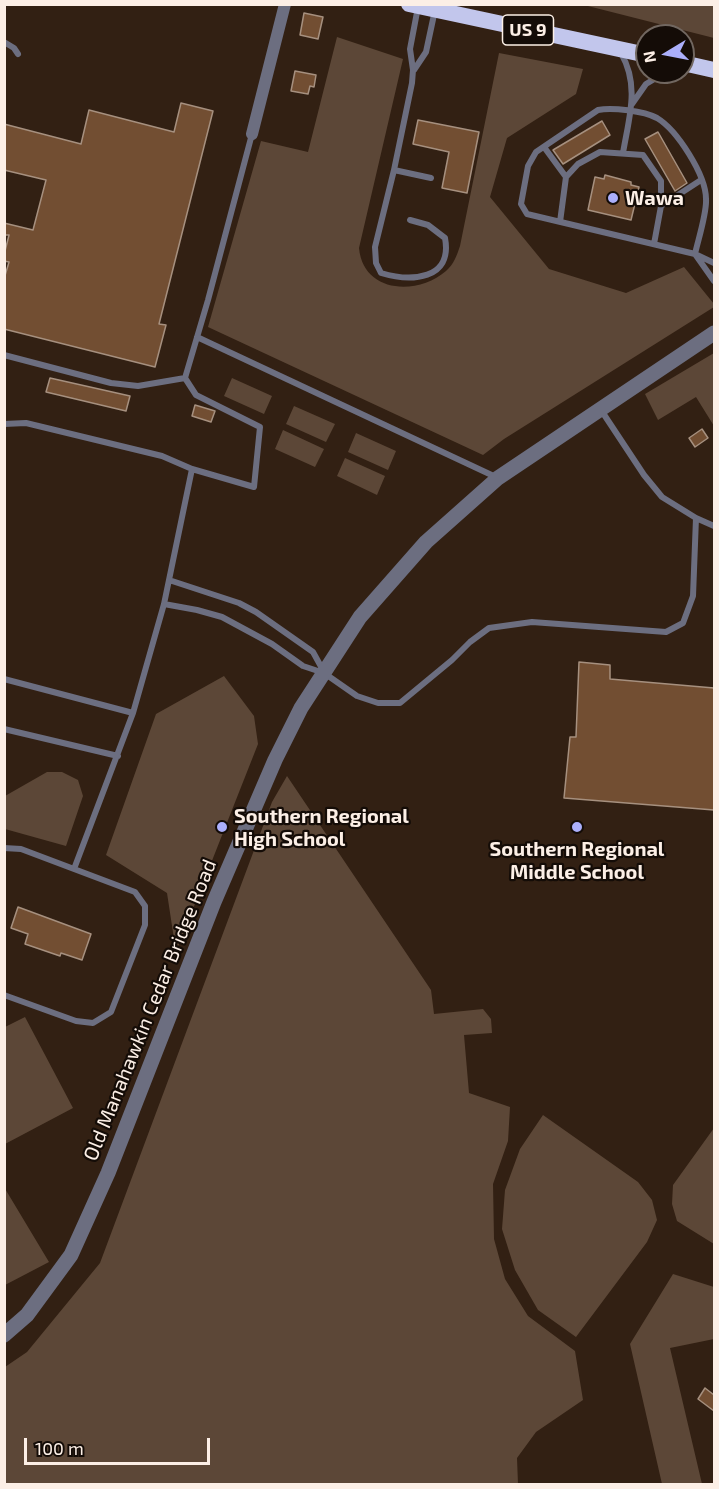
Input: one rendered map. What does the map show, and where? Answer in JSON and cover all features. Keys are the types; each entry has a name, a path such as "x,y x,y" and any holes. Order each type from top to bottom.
{"highway":[{"name":"US 9","path":"420,7 461,10 635,53"},
{"path":"695,66 714,70"}],"street":[{"path":"252,134 285,4"},
{"name":"Old Manahawkin Cedar Bridge Road","path":"4,1335 27,1315 71,1255 108,1173 197,943 275,760 302,708 360,617 415,555 498,478 714,333"}],"lane":[{"path":"413,70 426,52 420,7"},
{"path":"410,220 428,225 445,238 447,251 445,257 433,273 423,276 399,277 381,273 376,263 375,248 394,170 413,70 410,49 420,7"},
{"path":"4,42 14,48 18,54"},
{"path":"619,50 629,67 632,80 631,108 623,153"},
{"path":"631,108 646,84"},
{"path":"714,263 695,254 526,214 521,204 528,166 536,152 598,110 631,108 655,116 668,126 696,164 706,199 695,254 714,281"},
{"path":"184,378 252,134"},
{"path":"544,147 566,177"},
{"path":"560,222 566,177 578,164 600,152 643,155 661,181 661,206 654,244"},
{"path":"394,170 431,178"},
{"path":"661,206 701,180"},
{"path":"197,336 498,478"},
{"path":"4,355 111,383 138,386 184,378"},
{"path":"4,424 26,423 162,456 192,469 254,487 260,427 196,395 184,378"},
{"path":"600,409 644,476 662,497 714,526"},
{"path":"74,869 133,712 164,604 192,469"},
{"path":"164,604 222,617 272,644 303,666 324,673 357,696 378,703 400,703 489,628 532,622 666,633 683,622 693,596 696,518"},
{"path":"169,580 239,603 256,612 313,651 324,673"},
{"path":"4,679 133,712"},
{"path":"4,729 118,756"},
{"path":"4,848 21,849 135,892 145,906 146,925 111,1012 93,1023 76,1021 4,994"}],"shaded area":[{"path":"584,5 714,5 714,38 695,33 695,24 659,24"},
{"path":"337,37 403,59 359,248 363,263 370,274 381,282 407,287 421,284 446,271 455,259 460,246 499,53 583,69 576,94 507,138 490,197 549,269 626,293 684,267 714,307 504,439 483,455 208,327 261,141 308,152"},
{"path":"714,353 714,426 696,397 658,420 645,394"},
{"path":"232,378 272,396 264,414 224,396"},
{"path":"294,406 335,424 326,442 286,424"},
{"path":"283,430 324,449 315,467 275,449"},
{"path":"356,433 396,451 388,470 348,452"},
{"path":"345,458 385,476 377,495 337,476"},
{"path":"224,676 254,716 258,744 176,952 167,893 106,855 156,714"},
{"path":"47,772 62,772 78,780 83,796 66,846 5,829 5,796"},
{"path":"287,776 431,990 434,1014 483,1009 491,1019 492,1033 464,1035 469,1093 510,1107 508,1141 493,1184 494,1239 505,1279 528,1316 575,1351 583,1400 536,1432 517,1458 518,1484 5,1484 5,1367 27,1352 100,1263 272,802"},
{"path":"25,1017 73,1108 5,1144 5,1027"},
{"path":"543,1115 638,1182 652,1200 657,1220 647,1242 576,1337 538,1310 515,1270 502,1229 505,1190 520,1149"},
{"path":"714,1128 714,1244 677,1221 672,1204 673,1185"},
{"path":"4,1187 49,1262 5,1285 4,1285"},
{"path":"673,1274 714,1287 714,1339 670,1348 702,1484 662,1484 630,1344"}],"building":[{"path":"304,13 323,17 318,39 300,35"},
{"path":"295,71 316,75 314,87 310,86 308,94 291,91"},
{"path":"181,103 213,111 159,324 166,325 155,367 4,329 4,279 9,262 4,261 4,255 9,235 4,235 4,223 33,230 46,180 4,170 4,124 81,144 89,110 174,132"},
{"path":"418,120 479,132 467,193 442,188 449,152 413,144"},
{"path":"602,121 610,135 563,164 553,150"},
{"path":"658,132 687,183 675,191 645,139"},
{"name":"Wawa","path":"605,175 631,182 631,185 639,187 631,220 588,210 595,177 604,179"},
{"path":"50,378 130,396 126,411 46,392"},
{"path":"195,405 215,411 211,422 192,416"},
{"path":"702,429 708,438 695,447 689,438"},
{"path":"579,662 610,665 610,679 714,688 714,810 564,798 570,737 576,737"},
{"path":"18,907 91,934 82,960 61,953 60,956 25,944 28,934 11,928"},
{"path":"705,1388 714,1395 714,1411 698,1399"}],"place":[{"name":"Wawa","path":"613,198"},
{"name":"Southern Regional High School","path":"222,827"},
{"name":"Southern Regional Middle School","path":"577,827"}]}
